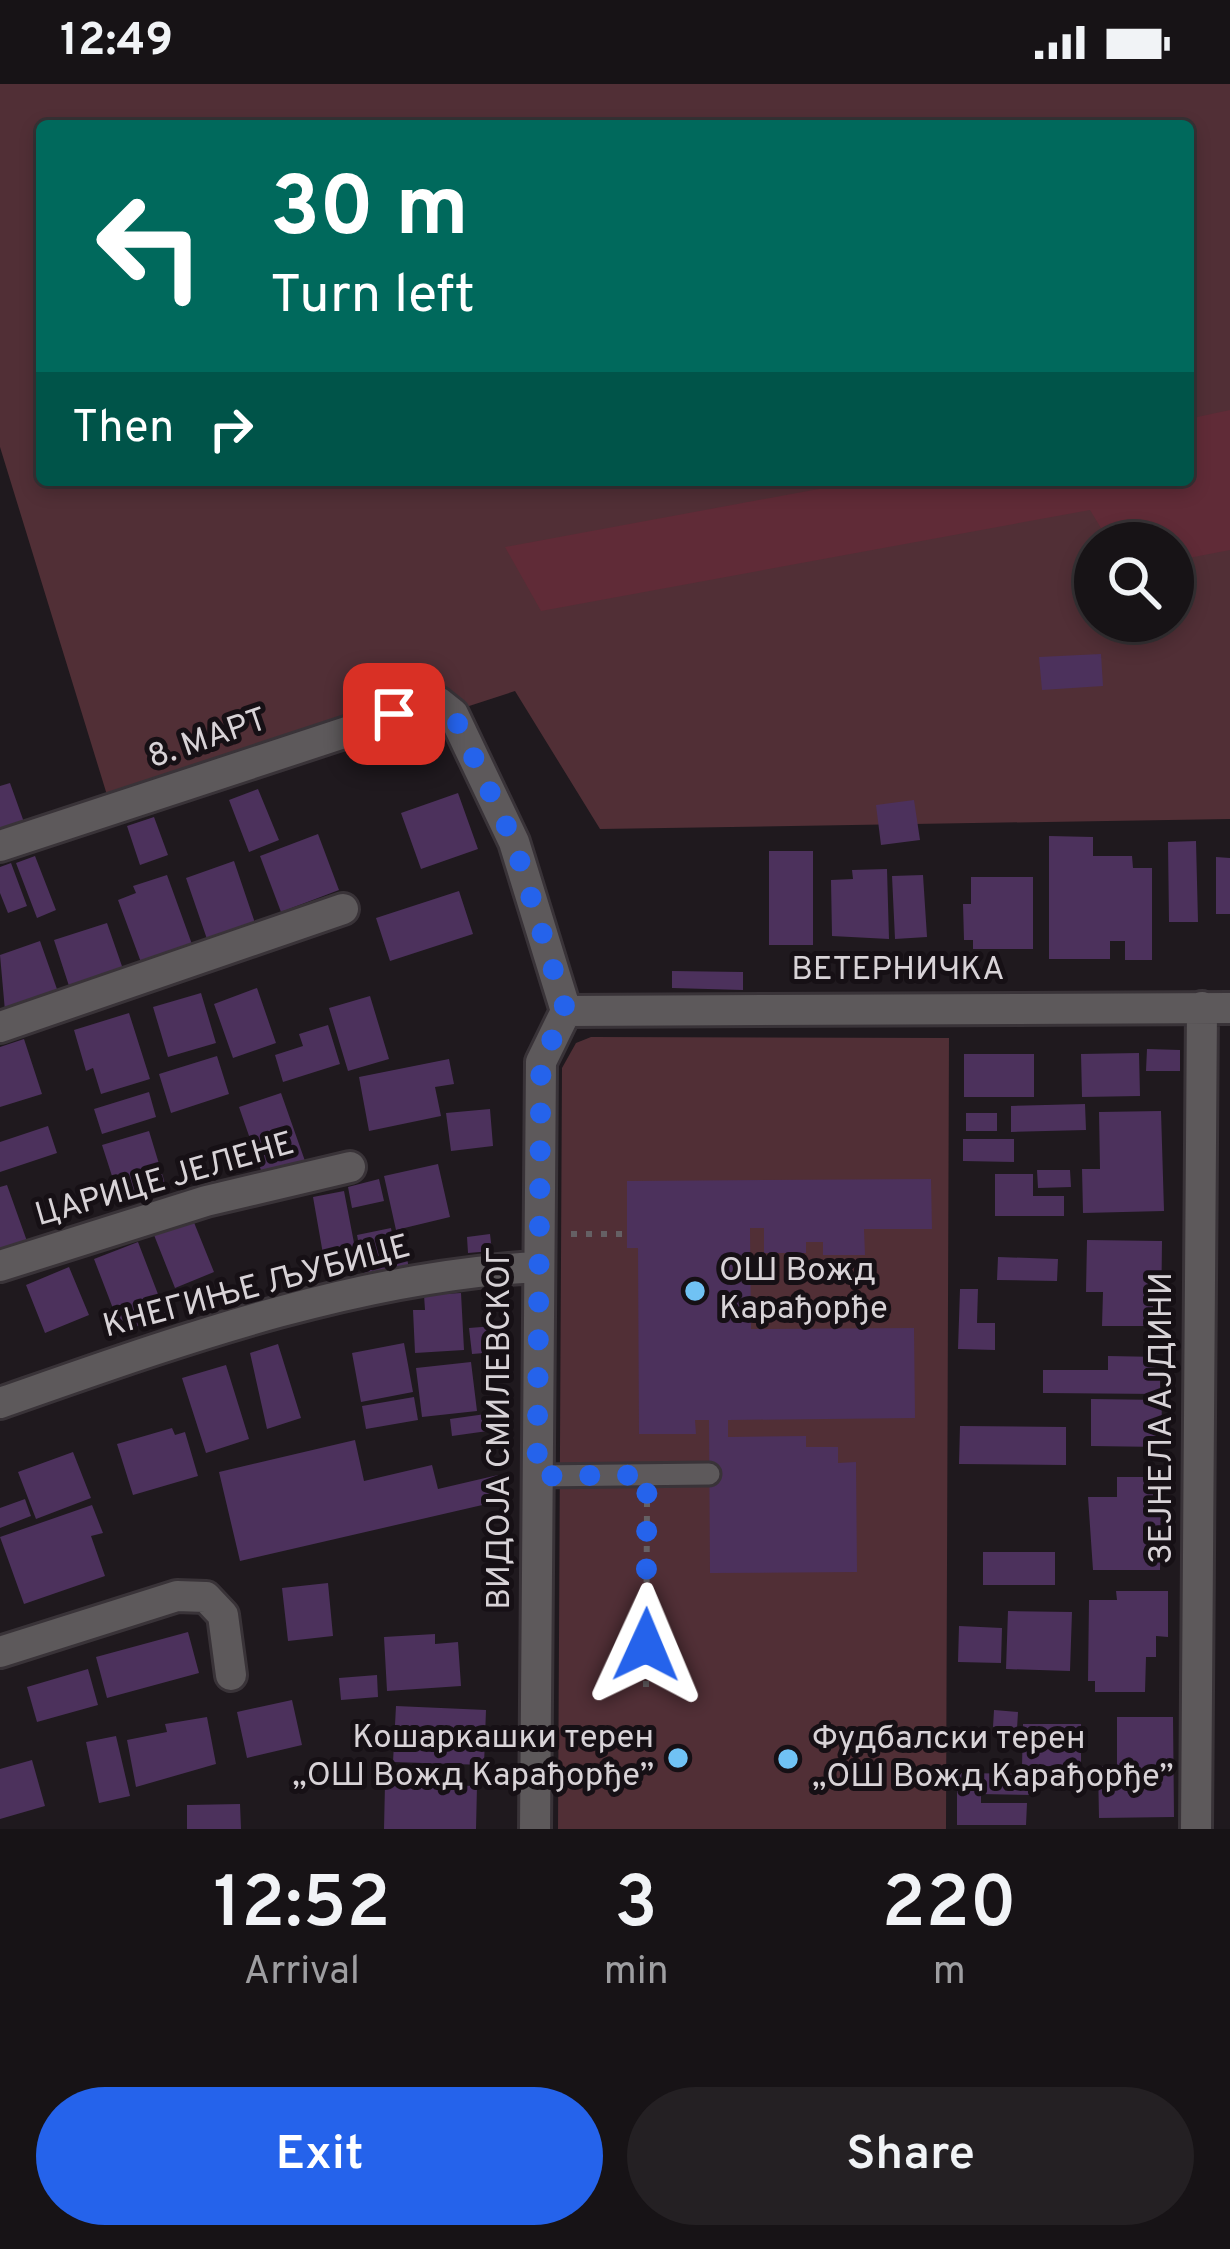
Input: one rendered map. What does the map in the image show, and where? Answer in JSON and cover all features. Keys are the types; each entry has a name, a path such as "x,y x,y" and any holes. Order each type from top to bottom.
{"street":[{"name":"8. МАРТ","path":"0,846 439,702 453,714 514,842 566,1011"},
{"path":"0,1027 343,909"},
{"name":"ВЕТЕРНИЧКА","path":"566,1011 1216,1008"},
{"name":"ЗЕЈНЕЛА АЈДИНИ","path":"1196,1829 1216,1008"},
{"name":"ВИДОЈА СМИЛЕВСКОГ","path":"535,1829 541,1062 566,1011"},
{"name":"ЦАРИЦЕ ЈЕЛЕНЕ","path":"0,1266 206,1201 350,1167"},
{"name":"КНЕГИЊЕ ЉУБИЦЕ","path":"0,1403 301,1308 450,1274 538,1267"},
{"path":"537,1476 710,1474"},
{"path":"0,1652 178,1596 206,1597 223,1616 231,1675"}],"path":[{"path":"538,1234 627,1234"},
{"path":"646,1687 647,1475"}],"shaded area":[{"path":"0,84 1230,84 1230,819 600,829 515,691 115,821 0,447"},
{"path":"1230,410 1230,550 1194,557 1194,522 1097,522 1090,510 541,611 505,547 835,486 1194,486 1194,418"},
{"path":"591,1037 949,1038 946,1829 558,1829 562,1068 576,1043"}],"building":[{"path":"1101,654 1103,686 1042,690 1039,657"},
{"path":"10,783 25,825 0,834 0,786"},
{"path":"258,789 279,840 249,852 229,800"},
{"path":"458,793 478,849 421,869 401,813"},
{"path":"914,800 920,840 881,845 876,805"},
{"path":"154,817 168,855 140,865 127,826"},
{"path":"318,834 339,890 281,912 260,856"},
{"path":"1049,836 1093,837 1093,856 1132,856 1133,868 1152,868 1152,960 1125,960 1125,941 1110,941 1110,959 1049,959"},
{"path":"1196,841 1198,922 1169,922 1168,842"},
{"path":"769,851 813,851 813,945 769,945"},
{"path":"35,856 56,910 37,918 16,863"},
{"path":"1216,857 1230,858 1230,914 1216,914"},
{"path":"234,861 255,923 207,939 186,878"},
{"path":"11,863 27,906 8,913 0,893 0,867"},
{"path":"887,869 889,939 832,936 831,880 853,879 852,870"},
{"path":"167,875 193,947 142,965 118,900 136,893 133,886"},
{"path":"923,875 927,937 895,939 892,876"},
{"path":"971,877 1033,877 1033,949 973,949 973,940 964,940 963,904 971,904"},
{"path":"459,891 473,934 390,961 376,918"},
{"path":"107,923 124,972 70,989 54,940"},
{"path":"40,941 58,992 5,1011 0,955"},
{"path":"672,971 743,972 743,990 672,988"},
{"path":"257,988 276,1043 233,1058 214,1004"},
{"path":"201,993 216,1043 168,1057 153,1007"},
{"path":"370,996 389,1059 348,1071 329,1008"},
{"path":"129,1013 150,1079 101,1094 93,1068 86,1071 74,1030"},
{"path":"328,1025 340,1064 283,1082 275,1055 303,1046 299,1034"},
{"path":"24,1039 42,1094 0,1107 0,1047"},
{"path":"1147,1049 1180,1050 1180,1071 1146,1071"},
{"path":"1139,1053 1140,1096 1082,1097 1081,1054"},
{"path":"964,1054 1034,1054 1034,1097 964,1097"},
{"path":"217,1056 229,1094 171,1113 159,1074"},
{"path":"449,1059 454,1084 435,1087 441,1116 369,1131 359,1077"},
{"path":"149,1092 156,1117 102,1134 94,1109"},
{"path":"281,1093 305,1161 263,1176 239,1107"},
{"path":"1085,1104 1086,1130 1011,1132 1011,1106"},
{"path":"490,1109 493,1146 451,1151 446,1113"},
{"path":"1161,1111 1164,1211 1083,1213 1082,1169 1100,1169 1099,1112"},
{"path":"966,1113 997,1113 997,1131 966,1131"},
{"path":"48,1126 57,1153 0,1172 0,1142"},
{"path":"149,1131 167,1190 121,1204 102,1145"},
{"path":"963,1139 1014,1139 1014,1162 963,1161"},
{"path":"438,1164 450,1217 396,1230 384,1176"},
{"path":"1037,1170 1070,1170 1071,1187 1038,1188"},
{"path":"995,1174 1033,1174 1033,1196 1064,1196 1064,1216 995,1216"},
{"path":"379,1179 384,1201 352,1208 348,1187"},
{"name":"ОШ Вожд Карађорђе","path":"931,1179 932,1229 864,1229 865,1255 823,1255 823,1242 806,1242 806,1253 764,1253 764,1228 750,1228 751,1329 914,1328 915,1418 728,1420 728,1437 806,1436 806,1447 838,1447 838,1463 856,1462 857,1572 710,1573 709,1420 695,1420 696,1434 639,1434 638,1248 627,1248 627,1181"},
{"path":"7,1185 28,1244 0,1253 0,1187"},
{"path":"344,1191 355,1248 323,1254 313,1197"},
{"path":"193,1220 214,1272 175,1288 154,1235"},
{"path":"391,1228 394,1246 404,1244 410,1273 366,1281 357,1235"},
{"path":"490,1234 492,1251 468,1253 467,1237"},
{"path":"1087,1240 1162,1241 1161,1326 1102,1326 1103,1292 1086,1292"},
{"path":"138,1242 166,1315 122,1332 94,1259"},
{"path":"998,1257 1058,1259 1057,1281 997,1280"},
{"path":"69,1267 89,1315 45,1333 26,1285"},
{"path":"960,1289 978,1289 977,1323 995,1323 995,1350 958,1349"},
{"path":"461,1293 464,1350 415,1353 413,1310 425,1310 424,1295"},
{"path":"507,1325 509,1351 472,1354 469,1328"},
{"path":"404,1343 413,1392 361,1402 352,1353"},
{"path":"278,1344 301,1418 267,1429 250,1353"},
{"path":"1108,1356 1160,1357 1160,1394 1043,1393 1043,1370 1108,1370"},
{"path":"471,1362 477,1411 422,1417 416,1368"},
{"path":"226,1365 249,1439 206,1453 182,1378"},
{"path":"414,1397 418,1420 366,1429 362,1406"},
{"path":"1091,1399 1162,1400 1161,1447 1091,1446"},
{"path":"500,1412 502,1429 452,1436 450,1419"},
{"path":"960,1426 1066,1427 1066,1465 959,1464"},
{"path":"172,1428 175,1435 185,1432 198,1476 133,1495 117,1444"},
{"path":"355,1440 364,1481 432,1465 438,1489 498,1475 504,1500 240,1561 219,1472"},
{"path":"73,1452 91,1498 36,1519 18,1472"},
{"path":"1117,1477 1161,1477 1160,1570 1093,1570 1088,1497 1117,1497"},
{"path":"25,1499 31,1516 0,1528 0,1508"},
{"path":"92,1505 103,1533 91,1536 105,1576 24,1604 0,1537"},
{"path":"983,1552 1055,1552 1055,1585 983,1585"},
{"path":"328,1583 333,1636 288,1641 282,1588"},
{"path":"1116,1591 1168,1591 1168,1637 1156,1636 1156,1657 1146,1657 1145,1692 1095,1692 1095,1681 1088,1681 1089,1600 1117,1600"},
{"path":"1008,1611 1072,1612 1070,1671 1006,1669"},
{"path":"959,1626 1002,1628 1001,1663 958,1662"},
{"path":"188,1632 199,1673 107,1698 96,1657"},
{"path":"435,1634 435,1644 458,1642 461,1686 387,1691 384,1637"},
{"path":"88,1669 98,1705 37,1722 27,1687"},
{"path":"377,1675 378,1697 341,1700 339,1678"},
{"path":"292,1700 302,1745 247,1758 237,1712"},
{"path":"396,1706 486,1710 484,1765 393,1762"},
{"path":"994,1710 1018,1712 1017,1729 993,1727"},
{"path":"207,1717 216,1764 136,1787 127,1740 167,1732 165,1724"},
{"path":"1117,1717 1173,1717 1174,1817 1099,1818 1098,1766 1117,1766"},
{"path":"1023,1724 1081,1724 1081,1766 1022,1766"},
{"path":"116,1736 130,1796 99,1803 86,1742"},
{"path":"32,1760 45,1806 0,1819 0,1769"},
{"path":"957,1773 1034,1774 1034,1795 981,1794 981,1803 1027,1803 1026,1825 957,1825"},
{"path":"385,1784 477,1786 476,1829 384,1829"},
{"path":"240,1804 241,1829 187,1829 187,1805"}],"place":[{"name":"ОШ Вожд Карађорђе","path":"695,1291"},
{"name":"Кошаркашки терен „ОШ Вожд Карађорђе”","path":"678,1758"},
{"name":"Фудбалски терен „ОШ Вожд Карађорђе”","path":"788,1759"}],"route":[{"path":"394,714 439,702 453,714 514,842 535,905 547,963 566,1011 551,1033 541,1062 537,1476 647,1475 646,1645"}]}
